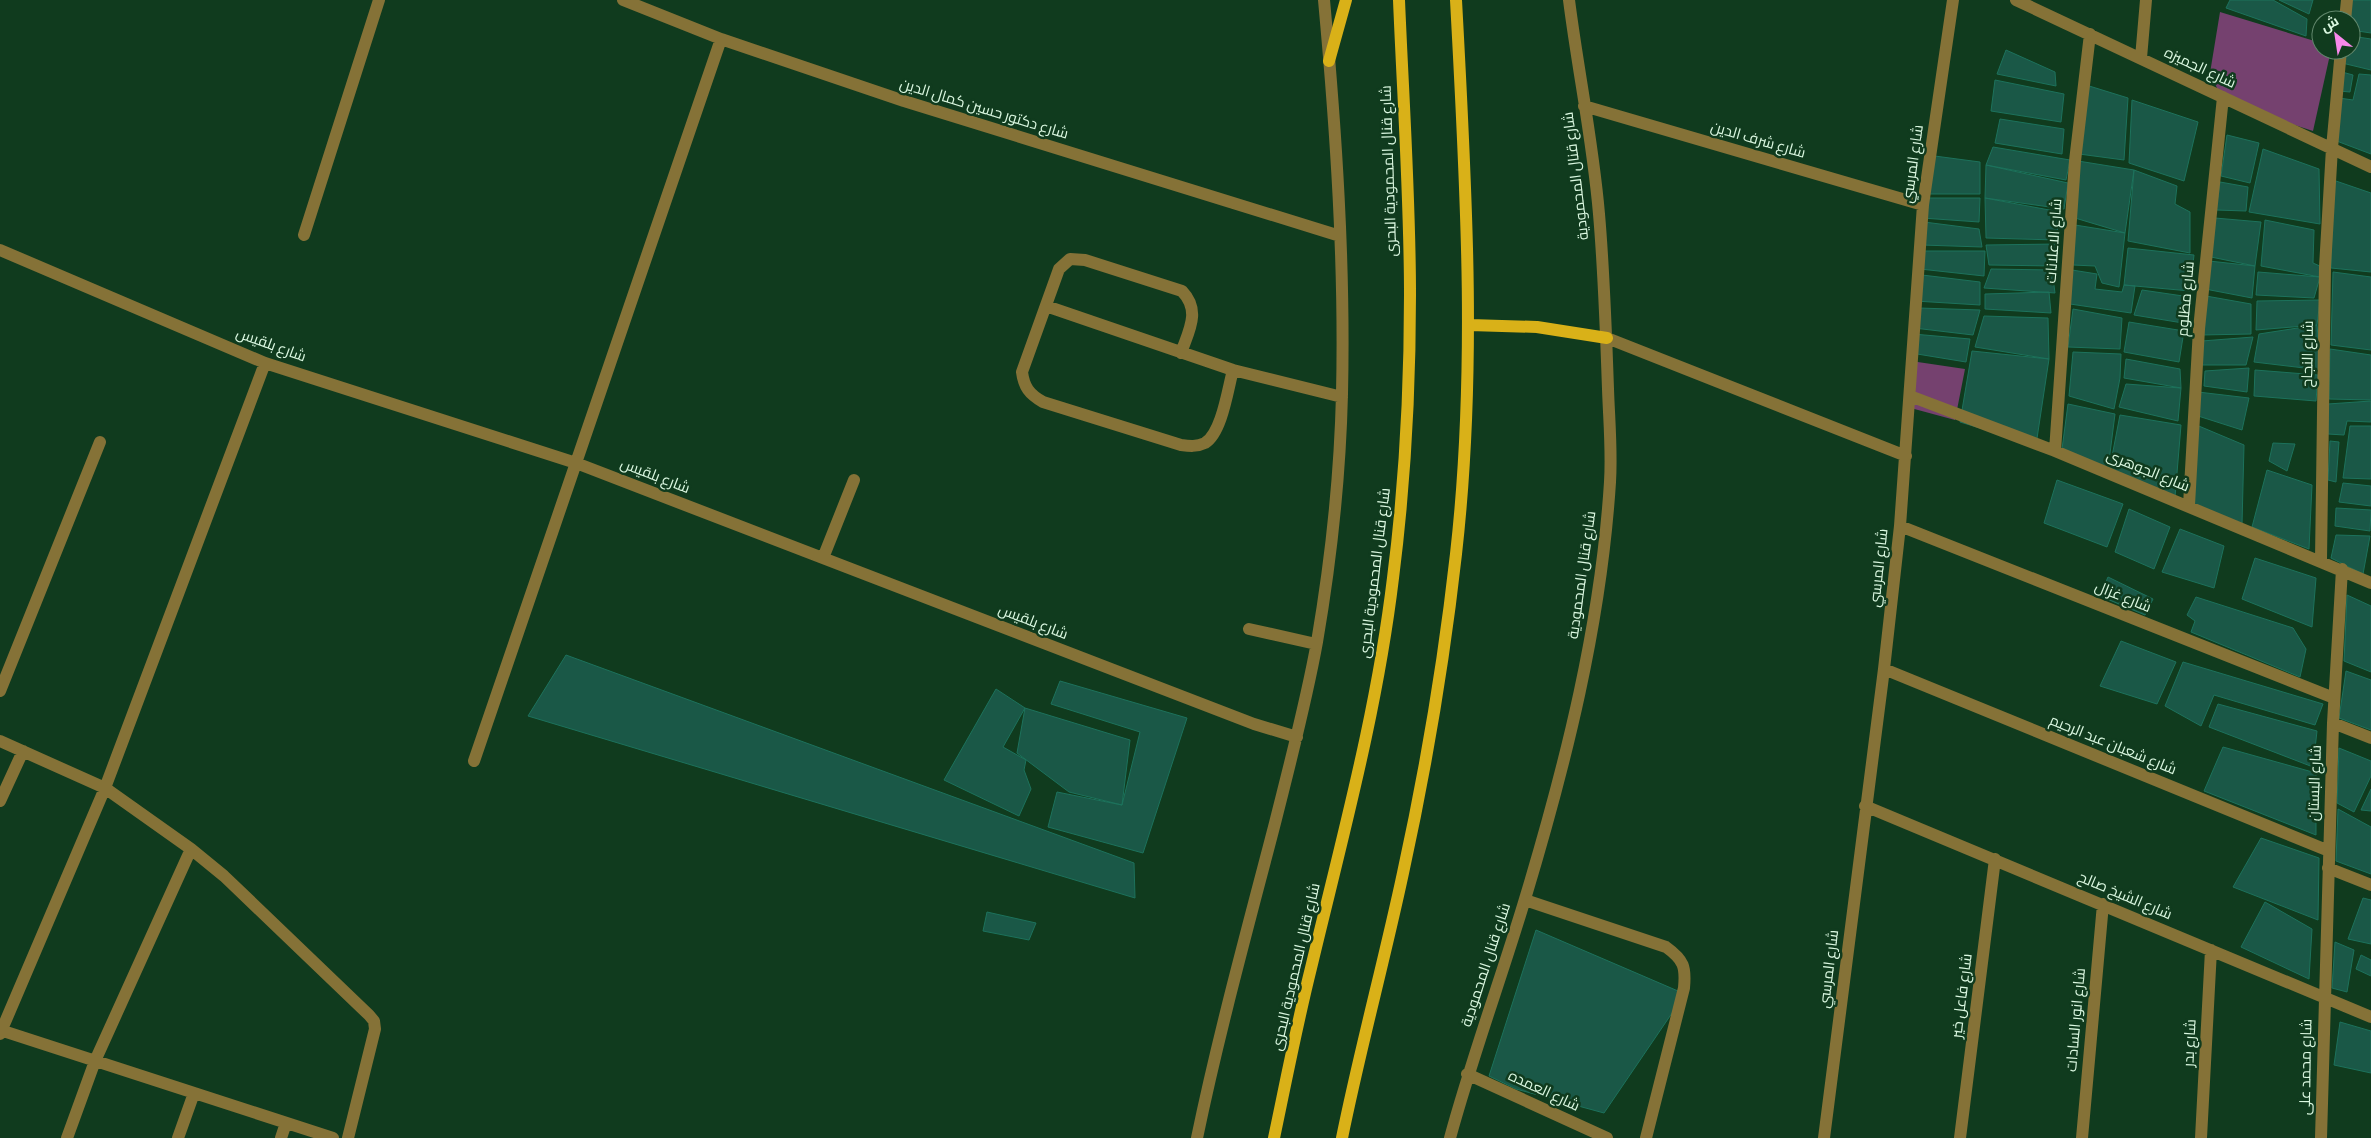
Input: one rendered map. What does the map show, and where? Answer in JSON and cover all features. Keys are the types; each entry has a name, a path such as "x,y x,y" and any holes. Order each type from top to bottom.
{"main road":[{"path":"1329,61 1346,0"},
{"name":"شارع قنال المحمودية البحرى","path":"1274,1138 1311,968 1361,767 1379,673 1393,579 1404,474 1410,293 1398,0"},
{"path":"1342,1138 1403,874 1442,666 1456,553 1467,439 1470,325 1466,174 1456,0"},
{"path":"1470,325 1538,327 1606,338"}],"street":[{"path":"304,235 379,0"},
{"name":"شارع دكتور حسين كمال الدين","path":"623,0 721,39 904,101 1340,236"},
{"path":"1197,1138 1222,1030 1297,736 1316,644 1329,562 1337,480 1342,397 1343,317 1340,236 1324,0"},
{"name":"شارع قنال المحمودية","path":"1450,1138 1467,1074 1525,900 1578,703 1592,629 1603,554 1610,479 1606,338 1599,212 1569,0"},
{"name":"شارع المرسي","path":"1824,1138 1884,669 1906,456 1923,205 1953,0"},
{"name":"شارع الجميزه","path":"2016,0 2371,167"},
{"path":"2141,58 2146,0"},
{"name":"شارع الاعلانات","path":"2055,451 2075,161 2090,34"},
{"path":"474,761 721,39"},
{"name":"شارع النجاح","path":"2321,560 2325,267 2332,148 2341,60"},
{"name":"شارع مظلوم","path":"2189,505 2199,329 2223,97"},
{"name":"شارع شرف الدين","path":"1584,106 1923,205"},
{"name":"شارع بلقيس","path":"0,250 265,363 576,463 1254,724 1297,736"},
{"path":"1181,353 1192,319 1193,308 1189,298 1182,291 1172,286 1085,260 1070,259 1059,269 1022,372 1024,385 1032,395 1043,402 1181,445 1194,446 1206,442 1214,434 1233,370"},
{"path":"1046,306 1233,370 1342,397"},
{"path":"1606,338 1906,456"},
{"path":"265,363 105,788 0,1031 332,1138"},
{"name":"شارع الجوهرى","path":"1910,396 2055,451 2189,505 2371,583"},
{"path":"0,691 100,442"},
{"path":"823,558 854,480"},
{"name":"شارع غزال","path":"1900,526 2334,698"},
{"name":"شارع البستان","path":"2324,997 2334,698 2342,569"},
{"path":"1250,629 1316,644"},
{"name":"شارع شعبان عبد الرحيم","path":"1884,669 2329,851"},
{"path":"2333,723 2371,738"},
{"path":"0,740 105,788 191,849 224,876 374,1021 375,1029 348,1138"},
{"path":"0,801 23,751"},
{"name":"شارع الشيخ صالح","path":"1865,806 2371,1017"},
{"path":"67,1138 95,1061 191,849"},
{"name":"شارع فاعل خير","path":"1960,1138 1995,859"},
{"path":"2328,868 2371,885"},
{"path":"1525,900 1666,947 1679,957 1685,972 1684,988 1646,1138"},
{"name":"شارع انور السادات","path":"2082,1138 2103,904"},
{"name":"شارع بدر","path":"2201,1138 2211,950"},
{"name":"شارع محمد على","path":"2321,1138 2324,997"},
{"name":"شارع العمده","path":"1467,1074 1607,1138"},
{"path":"178,1138 194,1093"},
{"path":"281,1138 286,1123"}],"shaded area":[{"path":"2220,12 2311,40 2311,60 2329,60 2313,131 2212,98 2217,88 2210,73"},
{"path":"1911,361 1965,369 1955,420 1907,407"}],"building":[{"path":"2230,0 2273,0 2307,19 2306,36 2226,8"},
{"path":"2279,0 2313,0 2309,14"},
{"path":"2351,0 2371,0 2371,33 2361,32 2361,10 2351,10"},
{"path":"2361,38 2371,39 2371,70 2342,63 2343,60 2361,60"},
{"path":"2006,50 2055,72 2056,86 1997,74"},
{"path":"2342,72 2353,75 2350,92 2339,91"},
{"path":"2359,74 2371,75 2371,154 2334,140 2339,98 2353,100"},
{"path":"1995,80 2064,94 2061,122 1991,111"},
{"path":"2086,85 2128,98 2124,160 2079,154"},
{"path":"2132,100 2198,122 2184,181 2129,163"},
{"path":"2000,119 2064,129 2062,154 1995,143"},
{"path":"2227,135 2259,143 2250,183 2221,176"},
{"path":"1993,147 2070,160 2066,180 1986,165"},
{"path":"2263,149 2319,169 2320,224 2249,212"},
{"path":"1927,155 1980,162 1980,194 1924,194"},
{"path":"2078,161 2134,170 2125,233 2075,218"},
{"path":"1986,165 2068,183 2064,209 1985,198"},
{"path":"2134,170 2177,186 2175,204 2190,212 2190,253 2128,241"},
{"path":"2333,180 2371,193 2371,272 2331,268"},
{"path":"2220,182 2248,187 2246,211 2216,210"},
{"path":"1925,198 1980,198 1979,222 1922,218"},
{"path":"1985,198 2060,212 2056,240 1986,238"},
{"path":"2215,218 2261,222 2255,266 2211,257"},
{"path":"2265,220 2314,230 2313,263 2322,267 2320,277 2261,266"},
{"path":"1924,222 1979,229 1982,247 1922,245"},
{"path":"2075,225 2125,233 2119,287 2102,283 2095,266 2073,265"},
{"path":"2057,244 2054,266 1989,265 1986,245"},
{"path":"2128,248 2194,255 2190,291 2124,285"},
{"path":"1924,251 1985,251 1984,276 1920,269"},
{"path":"2209,261 2255,266 2252,298 2205,289"},
{"path":"1991,269 2052,270 2055,293 1984,288"},
{"path":"2072,270 2097,274 2095,289 2122,292 2124,285 2135,286 2131,313 2070,304"},
{"path":"2258,272 2320,277 2314,298 2256,295"},
{"path":"2333,272 2371,277 2371,350 2331,345"},
{"path":"1922,275 1980,282 1980,305 1915,301"},
{"path":"2142,290 2190,297 2189,324 2134,315"},
{"path":"2049,292 2051,313 1985,309 1985,294"},
{"path":"2206,296 2251,304 2251,334 2201,335"},
{"path":"2320,300 2317,325 2256,330 2257,301"},
{"path":"1919,308 1980,310 1973,335 1914,328"},
{"path":"2073,309 2122,318 2120,349 2068,347"},
{"path":"1984,316 2048,318 2049,359 1975,347"},
{"path":"2129,322 2184,331 2179,362 2124,352"},
{"path":"2317,325 2321,370 2254,362 2259,334"},
{"path":"1913,334 1970,339 1966,362 1911,353"},
{"path":"2253,337 2246,365 2200,365 2202,341"},
{"path":"2330,349 2371,355 2371,400 2329,399"},
{"path":"1972,351 2049,359 2036,445 1960,422"},
{"path":"2073,352 2121,354 2120,378 2114,409 2069,396"},
{"path":"2126,359 2180,369 2181,388 2124,378"},
{"path":"2249,368 2247,392 2204,386 2205,371"},
{"path":"2255,370 2318,375 2316,401 2254,396"},
{"path":"2126,384 2181,388 2178,421 2119,407"},
{"path":"2198,392 2249,398 2242,430 2195,415"},
{"path":"2371,401 2371,422 2347,421 2344,435 2328,434 2328,404"},
{"path":"2068,404 2115,414 2108,469 2062,449"},
{"path":"2120,415 2181,425 2175,497 2108,477"},
{"path":"2194,424 2244,445 2242,525 2191,505"},
{"path":"2350,426 2371,426 2371,479 2343,478"},
{"path":"2330,441 2339,442 2336,482 2328,480"},
{"path":"2273,443 2295,444 2287,471 2269,461"},
{"path":"2267,470 2312,485 2309,549 2252,527"},
{"path":"2057,480 2123,504 2107,547 2044,523"},
{"path":"2343,483 2371,486 2371,506 2339,502"},
{"path":"2336,508 2371,510 2370,531 2335,526"},
{"path":"2129,509 2170,527 2154,569 2115,552"},
{"path":"2180,529 2224,546 2214,588 2162,572"},
{"path":"2336,535 2370,536 2363,574 2331,558"},
{"path":"2255,558 2316,578 2312,627 2242,599"},
{"path":"2108,577 2153,599 2145,615 2100,596"},
{"path":"2347,595 2371,606 2371,672 2344,661"},
{"path":"2196,597 2293,628 2306,649 2300,677 2191,632 2195,621 2187,615"},
{"path":"2121,641 2176,662 2157,704 2100,686"},
{"path":"566,655 1134,863 1135,898 528,716"},
{"path":"2183,662 2323,704 2315,725 2214,695 2201,726 2165,706"},
{"path":"2346,671 2371,680 2371,730 2339,718"},
{"path":"1060,681 1187,718 1143,853 1048,827 1057,792 1122,805 1140,732 1051,704"},
{"path":"996,689 1025,708 1003,747 1026,760 1024,770 1031,789 1019,816 944,780"},
{"path":"2218,704 2317,731 2313,767 2209,727"},
{"path":"1025,708 1130,740 1122,805 1069,792 1017,753"},
{"path":"2223,747 2316,773 2316,835 2204,791"},
{"path":"2339,748 2371,761 2371,776 2354,812 2337,803"},
{"path":"2371,789 2371,811 2361,810"},
{"path":"2338,809 2371,827 2371,874 2336,861"},
{"path":"2261,838 2319,858 2318,920 2233,887"},
{"path":"2363,898 2371,900 2371,944 2348,939"},
{"path":"2265,902 2312,929 2309,979 2241,947"},
{"path":"987,912 1036,923 1029,940 983,931"},
{"path":"1536,930 1685,994 1604,1113 1516,1089 1489,1076"},
{"path":"2335,942 2354,950 2347,992 2332,988"},
{"path":"2361,955 2371,960 2371,976 2356,969"},
{"path":"2340,1022 2371,1031 2371,1073 2334,1065"}]}
